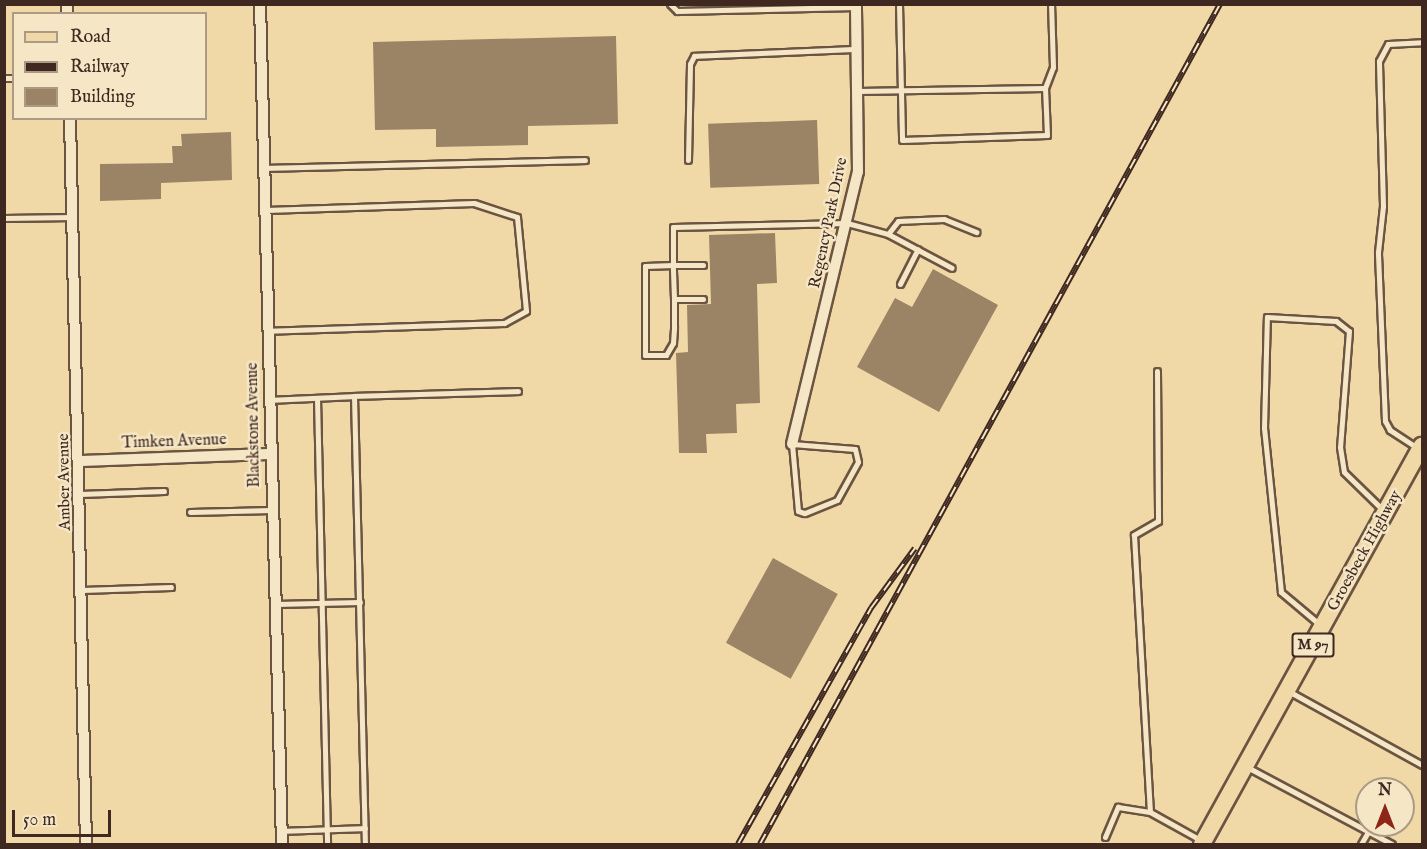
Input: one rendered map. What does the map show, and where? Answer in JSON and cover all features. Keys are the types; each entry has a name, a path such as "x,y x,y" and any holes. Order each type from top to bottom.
{"main road":[{"name":"Groesbeck Highway","path":"1203,843 1421,448"}],"street":[{"name":"Blackstone Avenue","path":"260,4 282,844"},
{"name":"Regency Park Drive","path":"792,444 858,172 856,6"},
{"name":"Amber Avenue","path":"70,120 80,461 86,844"},
{"name":"Timken Avenue","path":"80,461 270,454"}],"lane":[{"path":"670,4 677,11 856,6"},
{"path":"899,4 902,140 1047,135 1045,88 1053,67 1051,4"},
{"path":"1421,448 1390,430 1385,421 1378,252 1383,206 1379,61 1388,44 1422,42"},
{"path":"688,160 690,64 694,56 857,49"},
{"path":"858,91 1045,88"},
{"path":"263,168 585,160"},
{"path":"264,210 474,203 517,217 526,311 504,323 267,331"},
{"path":"4,218 73,217"},
{"path":"888,234 898,221 944,219 976,232"},
{"path":"703,265 673,265 645,266 645,355 666,355 673,343 674,299 673,265 673,227 847,223 888,234 952,268"},
{"path":"900,284 918,249"},
{"path":"674,299 703,299"},
{"path":"1323,627 1281,592 1264,428 1267,317 1336,321 1350,331 1340,447 1344,472 1386,513"},
{"path":"1150,812 1134,535 1158,521 1156,370"},
{"path":"269,400 518,391"},
{"path":"354,396 365,844"},
{"path":"317,398 327,844"},
{"path":"792,444 855,449 858,462 837,500 804,513 798,511 792,444"},
{"path":"80,495 164,491"},
{"path":"190,512 272,510"},
{"path":"82,590 171,587"},
{"path":"274,604 360,602"},
{"path":"1287,691 1422,765"},
{"path":"1245,766 1355,825"},
{"path":"1105,837 1118,807 1150,812 1203,843"},
{"path":"281,831 365,828"},
{"path":"1378,837 1392,844"}],"building":[{"path":"616,36 618,124 528,126 528,145 436,147 436,129 375,130 373,42"},
{"path":"817,120 819,184 710,188 708,124"},
{"path":"231,132 232,180 161,183 161,199 100,201 100,164 173,163 172,146 182,146 181,134"},
{"path":"775,233 777,283 757,284 760,403 736,404 737,433 706,434 707,453 679,453 676,353 688,352 687,305 711,304 709,235"},
{"path":"933,269 998,305 939,412 857,367 895,298 912,307"},
{"path":"773,558 838,594 791,679 726,643"}],"railway":[{"path":"760,844 1220,4"},
{"path":"738,844 871,608 915,548"}]}
